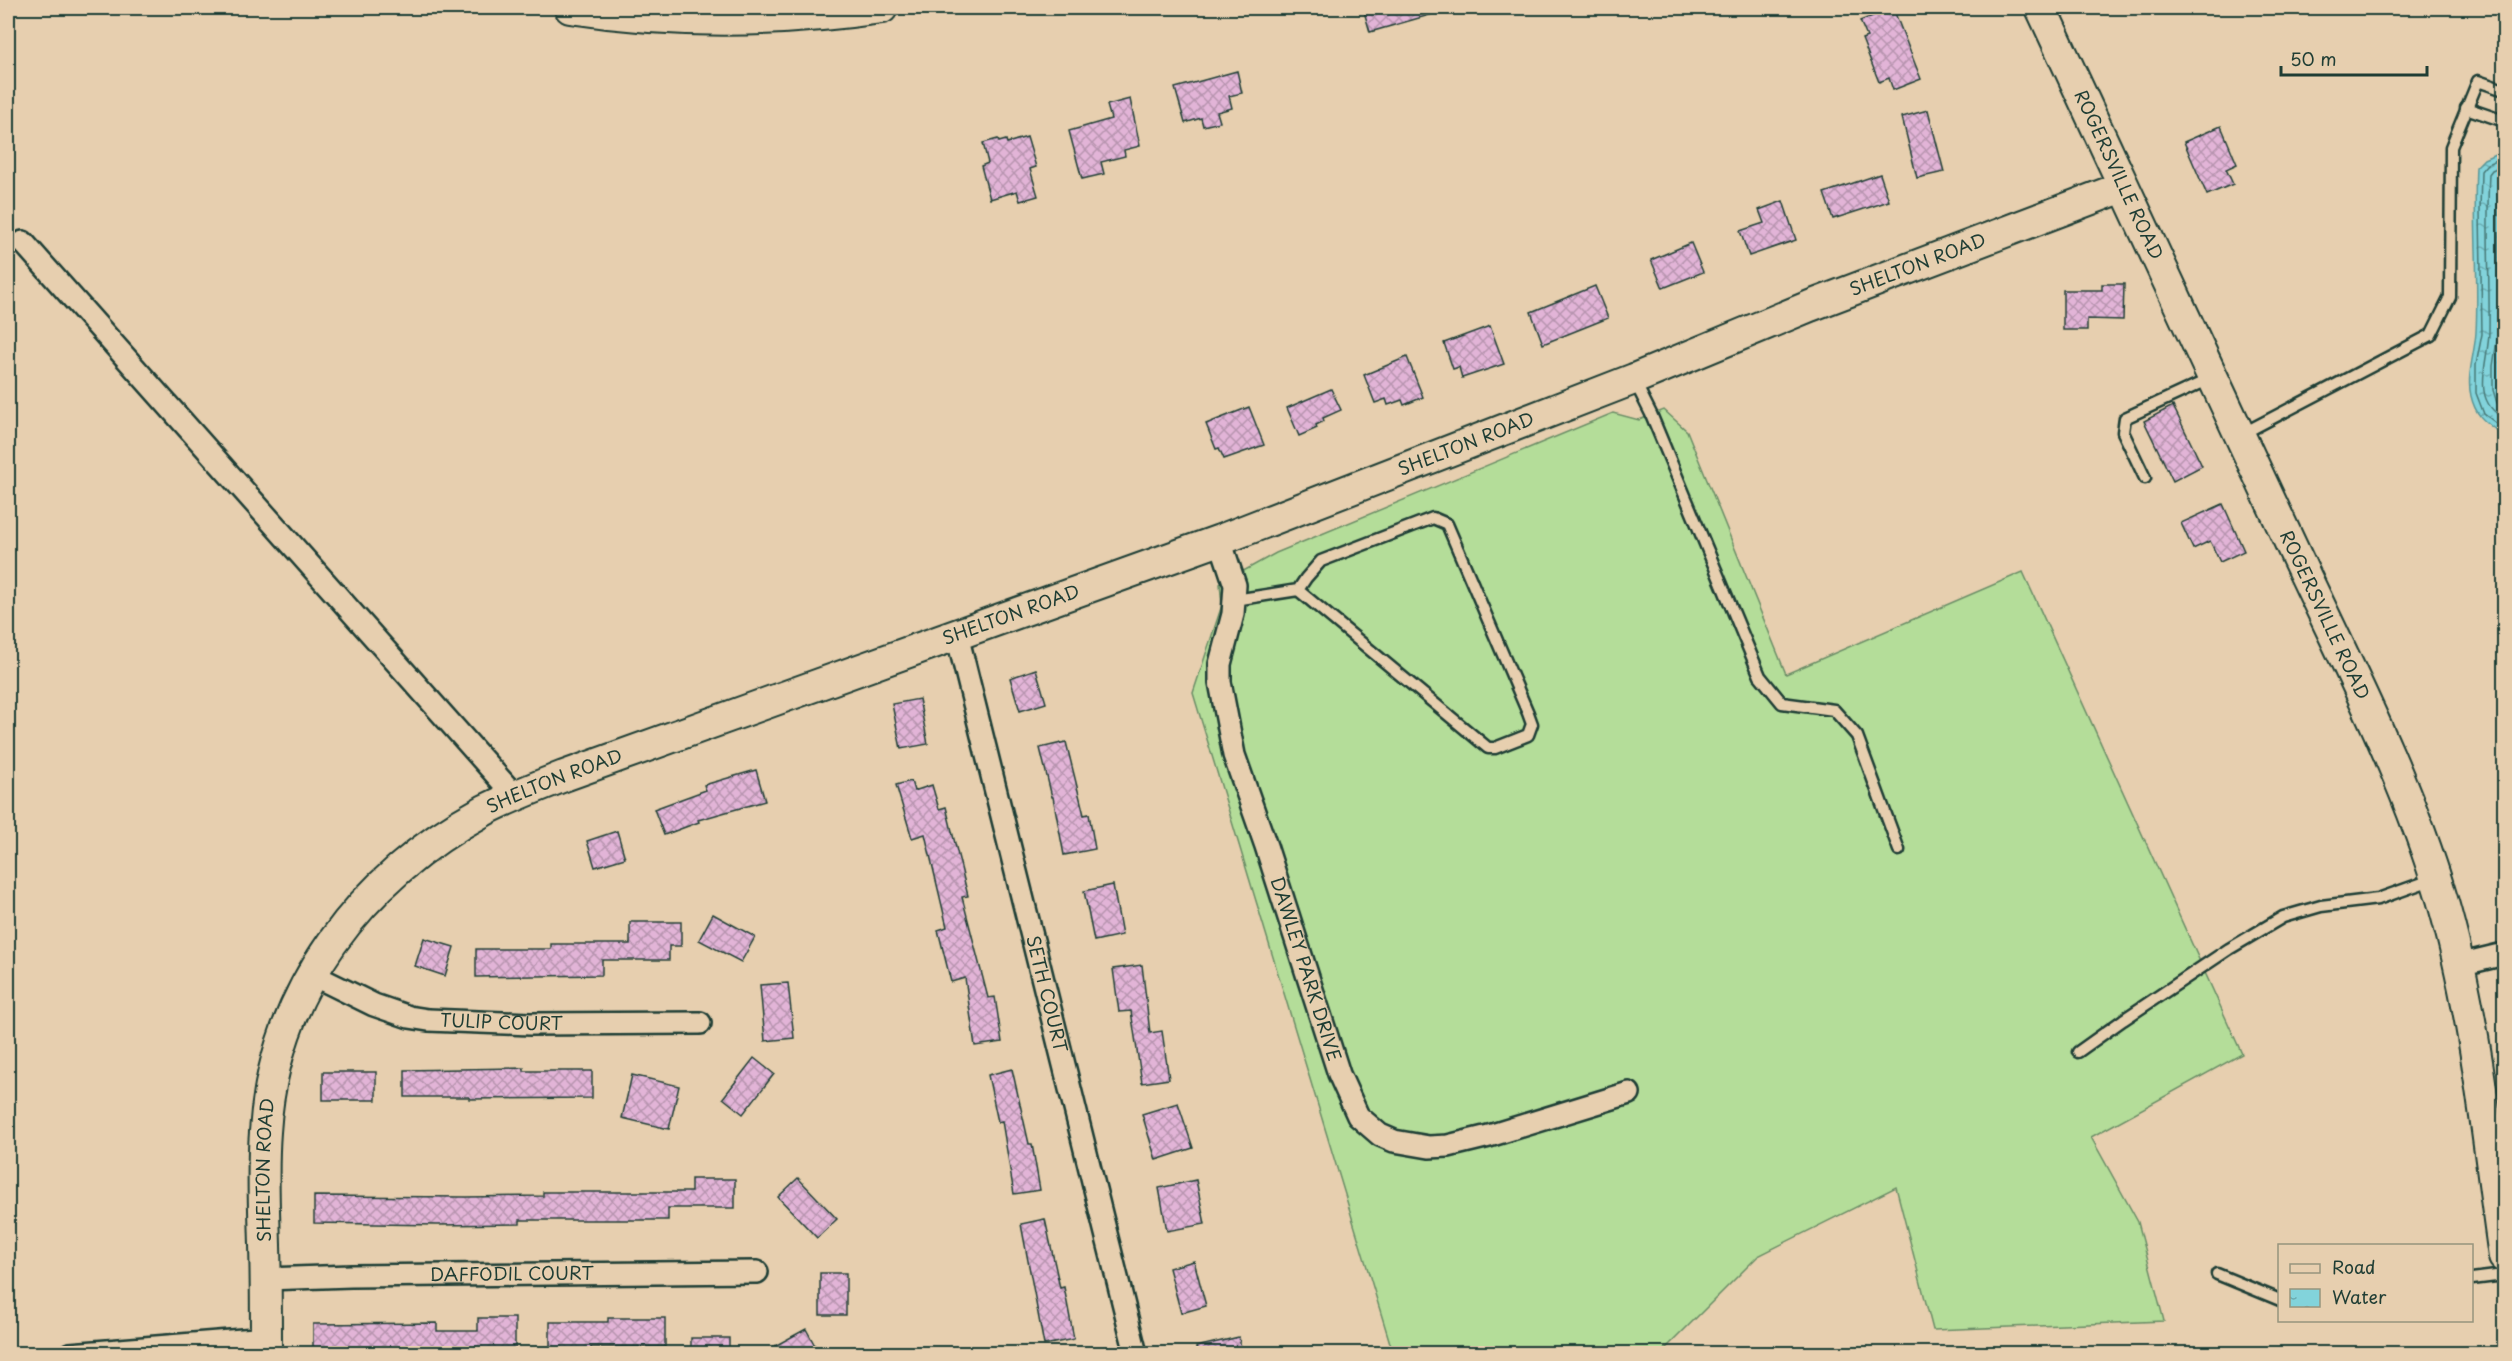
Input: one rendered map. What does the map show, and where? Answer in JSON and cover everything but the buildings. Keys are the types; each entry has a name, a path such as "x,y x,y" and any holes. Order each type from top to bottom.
{"street":[{"path":"570,8 690,19 758,20 882,8"},
{"name":"ROGERSVILLE ROAD","path":"2040,8 2393,767 2435,879 2459,965 2473,1036 2505,1257"},
{"name":"SHELTON ROAD","path":"266,1346 263,1166 267,1109 273,1069 283,1032 310,974 351,917 380,885 448,832 485,810 574,772 1220,540 1634,379 1810,306 2123,187"},
{"path":"23,242 515,796"},
{"name":"DAWLEY PARK DRIVE","path":"1220,540 1232,571 1235,600 1220,664 1220,682 1234,755 1270,857 1339,1074 1358,1116 1380,1135 1394,1140 1429,1147 1448,1146 1489,1136 1629,1093"},
{"name":"SETH COURT","path":"957,634 1136,1353"},
{"path":"2459,965 2505,954"},
{"name":"TULIP COURT","path":"310,974 374,1005 409,1017 428,1020 530,1024 700,1023"},
{"name":"DAFFODIL COURT","path":"266,1279 757,1272"},
{"path":"70,1353 266,1346"}],"lane":[{"path":"2240,435 2431,335 2450,297 2451,147 2478,81 2505,90"},
{"path":"2466,108 2505,121"},
{"path":"2145,478 2123,432 2126,418 2212,378"},
{"path":"1634,379 1652,414 1760,676 1782,703 1834,710 1857,736 1899,850"},
{"path":"1235,600 1298,590 1321,561 1433,518 1447,524 1528,713 1532,724 1528,735 1496,748 1488,748 1298,590"},
{"path":"2078,1052 2229,949 2283,917 2321,906 2378,899 2435,879"},
{"path":"2217,1274 2278,1299"},
{"path":"2473,1279 2505,1275"}],"green space":[{"path":"1664,410 1687,431 1786,674 2023,572 2242,1054 2091,1137 2138,1222 2164,1321 1933,1330 1896,1187 1758,1256 1661,1353 1393,1353 1193,693 1222,605 1220,584 1276,553 1613,413 1639,420"}],"water":[{"path":"2504,150 2504,436 2483,419 2476,410 2471,396 2470,380 2477,311 2476,167 2484,159"}]}
